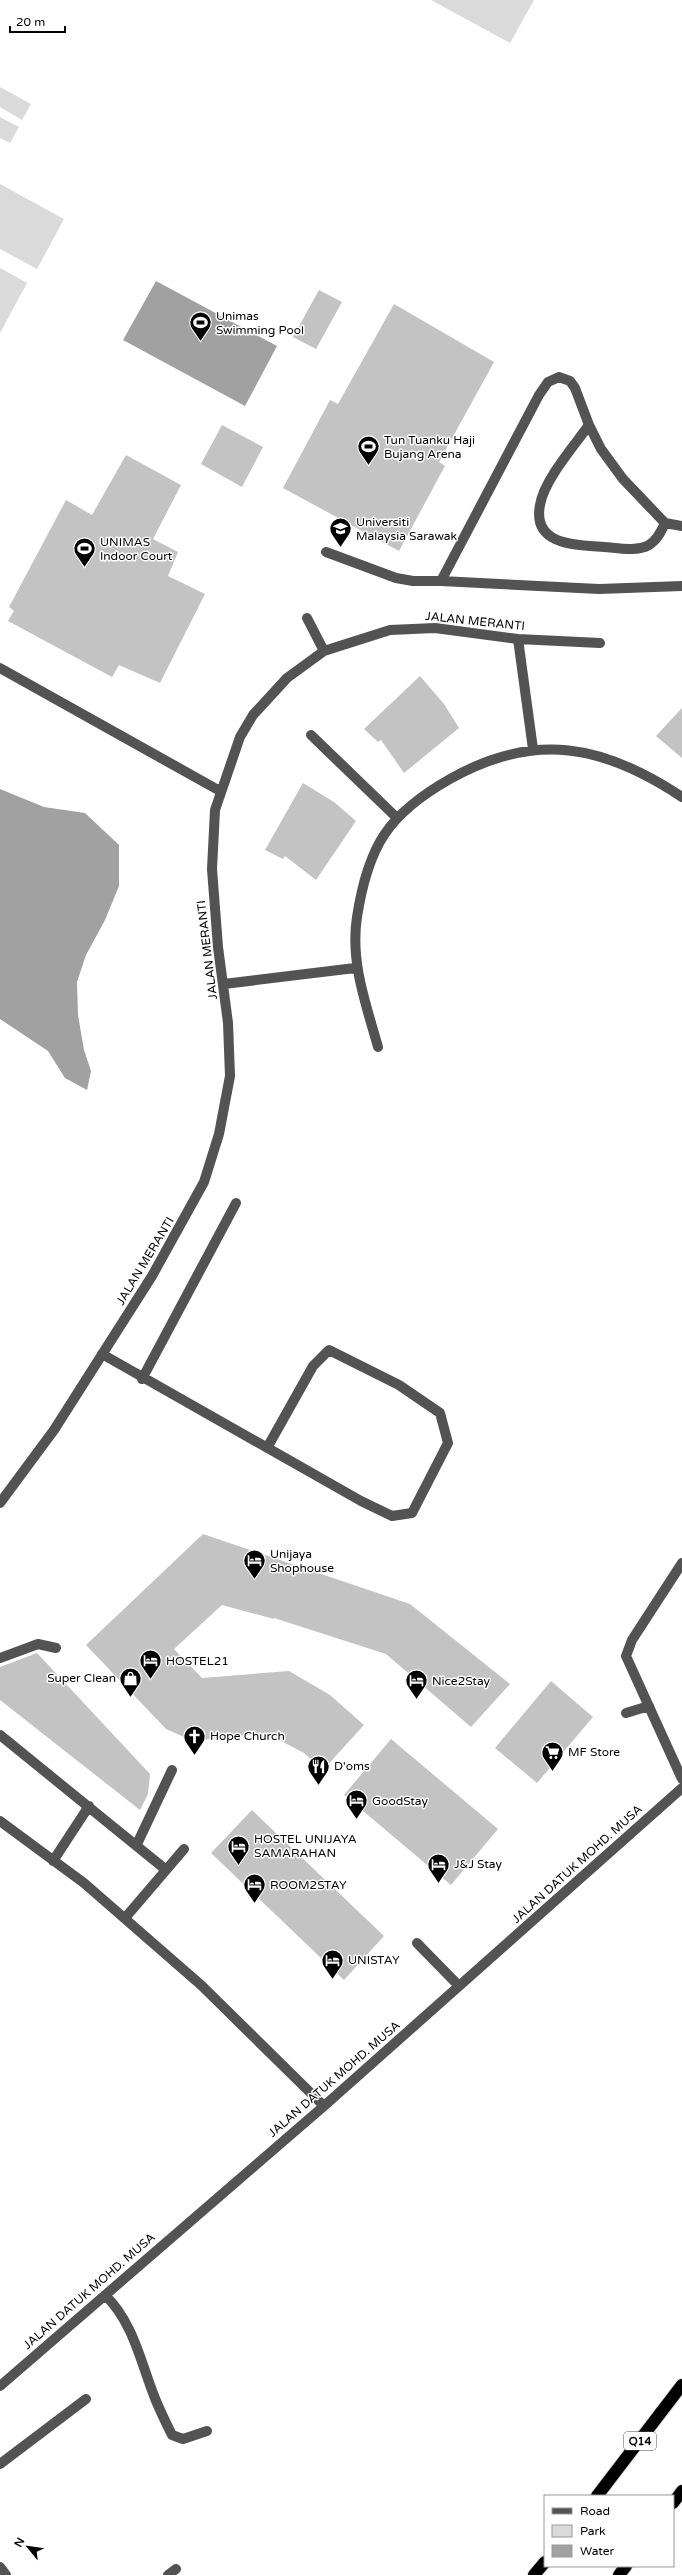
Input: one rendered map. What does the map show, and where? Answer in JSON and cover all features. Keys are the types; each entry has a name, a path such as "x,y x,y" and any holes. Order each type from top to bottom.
{"highway":[{"name":"Q14","path":"598,2495 682,2385"},
{"path":"674,2502 682,2491"},
{"path":"534,2575 544,2563"},
{"path":"619,2575 625,2567"}],"street":[{"path":"441,581 548,382 559,377 570,381 588,425 601,449 623,479 665,523 682,526"},
{"path":"588,425 545,489 540,505 539,520 543,529 549,536 570,544 631,549 650,545 658,537 665,523"},
{"path":"326,552 396,578 414,581 599,589 682,586"},
{"path":"308,618 324,651"},
{"name":"JALAN MERANTI","path":"0,1503 54,1430 152,1276 204,1182 220,1127 230,1076 231,1049 224,984 218,947 212,869 213,824 220,791 240,737 253,716 287,678 324,651 390,630 435,628 518,639 600,643"},
{"path":"518,639 532,750"},
{"path":"0,668 220,791"},
{"path":"311,735 396,817"},
{"path":"378,1047 355,968 356,918 367,872 380,840 396,817 415,800 471,768 507,754 532,750 571,751 614,761 657,780 682,797"},
{"path":"224,984 355,968"},
{"path":"142,1379 236,1203"},
{"path":"102,1354 142,1379 361,1501 392,1516 412,1513 448,1443 440,1412 399,1385 329,1350 313,1366 266,1448"},
{"path":"682,1563 632,1640 626,1656 682,1779"},
{"path":"0,1658 38,1644 56,1648"},
{"path":"626,1713 649,1706"},
{"path":"0,1735 137,1844 165,1869"},
{"path":"137,1844 172,1770"},
{"name":"JALAN DATUK MOHD. MUSA","path":"0,2386 324,2106 682,1788"},
{"path":"53,1861 89,1806"},
{"path":"0,1821 125,1918 201,1985 324,2106"},
{"path":"125,1918 165,1869 184,1849"},
{"path":"417,1943 459,1986"},
{"path":"105,2295 117,2306 131,2332 159,2408 172,2435 184,2439 207,2431"},
{"path":"0,2464 86,2399"},
{"path":"0,2567 6,2575"}],"green space":[{"path":"431,0 534,0 510,43"},
{"path":"0,87 31,104 22,120 0,107"},
{"path":"0,117 19,127 10,143 0,138"},
{"path":"0,184 64,219 37,269 0,249"},
{"path":"0,268 27,283 0,333"}],"water":[{"name":"Unimas Swimming Pool","path":"156,281 277,346 245,406 123,340"},
{"path":"0,789 44,807 85,813 119,845 119,886 105,920 86,955 77,982 78,1015 84,1050 91,1071 87,1090 65,1078 48,1051 0,1019"}],"building":[{"path":"319,290 342,302 316,349 293,337"},
{"path":"394,304 494,362 439,462 445,466 399,551 283,488 330,400 338,404"},
{"path":"222,425 263,447 242,487 201,464"},
{"path":"126,455 181,485 153,539 178,552 168,576 205,594 160,683 119,665 112,677 8,621 14,611 9,607 66,500 92,515"},
{"path":"420,676 444,704 459,728 404,773 381,740 378,742 364,729"},
{"path":"682,708 682,758 656,736"},
{"path":"303,783 334,802 356,821 316,880 285,856 283,859 265,850"},
{"path":"203,1534 410,1604 510,1684 471,1727 386,1654 274,1618 222,1605 174,1649 202,1678 289,1671 330,1695 364,1725 323,1770 304,1753 266,1733 193,1741 166,1729 86,1645"},
{"path":"37,1653 150,1774 148,1794 140,1810 0,1700 0,1667"},
{"path":"551,1681 593,1717 537,1783 495,1748"},
{"path":"391,1739 498,1829 451,1885 344,1795"},
{"path":"252,1810 384,1936 344,1980 211,1853"}],"place":[{"name":"Unimas Swimming Pool","path":"200,342"},
{"name":"Tun Tuanku Haji Bujang Arena","path":"368,466"},
{"name":"Universiti Malaysia Sarawak","path":"341,548"},
{"name":"UNIMAS Indoor Court","path":"85,568"},
{"name":"Unijaya Shophouse","path":"254,1580"},
{"name":"HOSTEL21","path":"150,1680"},
{"name":"Super Clean","path":"131,1698"},
{"name":"Nice2Stay","path":"416,1700"},
{"name":"Hope Church","path":"195,1756"},
{"name":"MF Store","path":"553,1772"},
{"name":"D'oms","path":"319,1786"},
{"name":"GoodStay","path":"356,1820"},
{"name":"HOSTEL UNIJAYA SAMARAHAN","path":"238,1866"},
{"name":"J&J Stay","path":"438,1884"},
{"name":"ROOM2STAY","path":"254,1904"},
{"name":"UNISTAY","path":"333,1980"}]}
